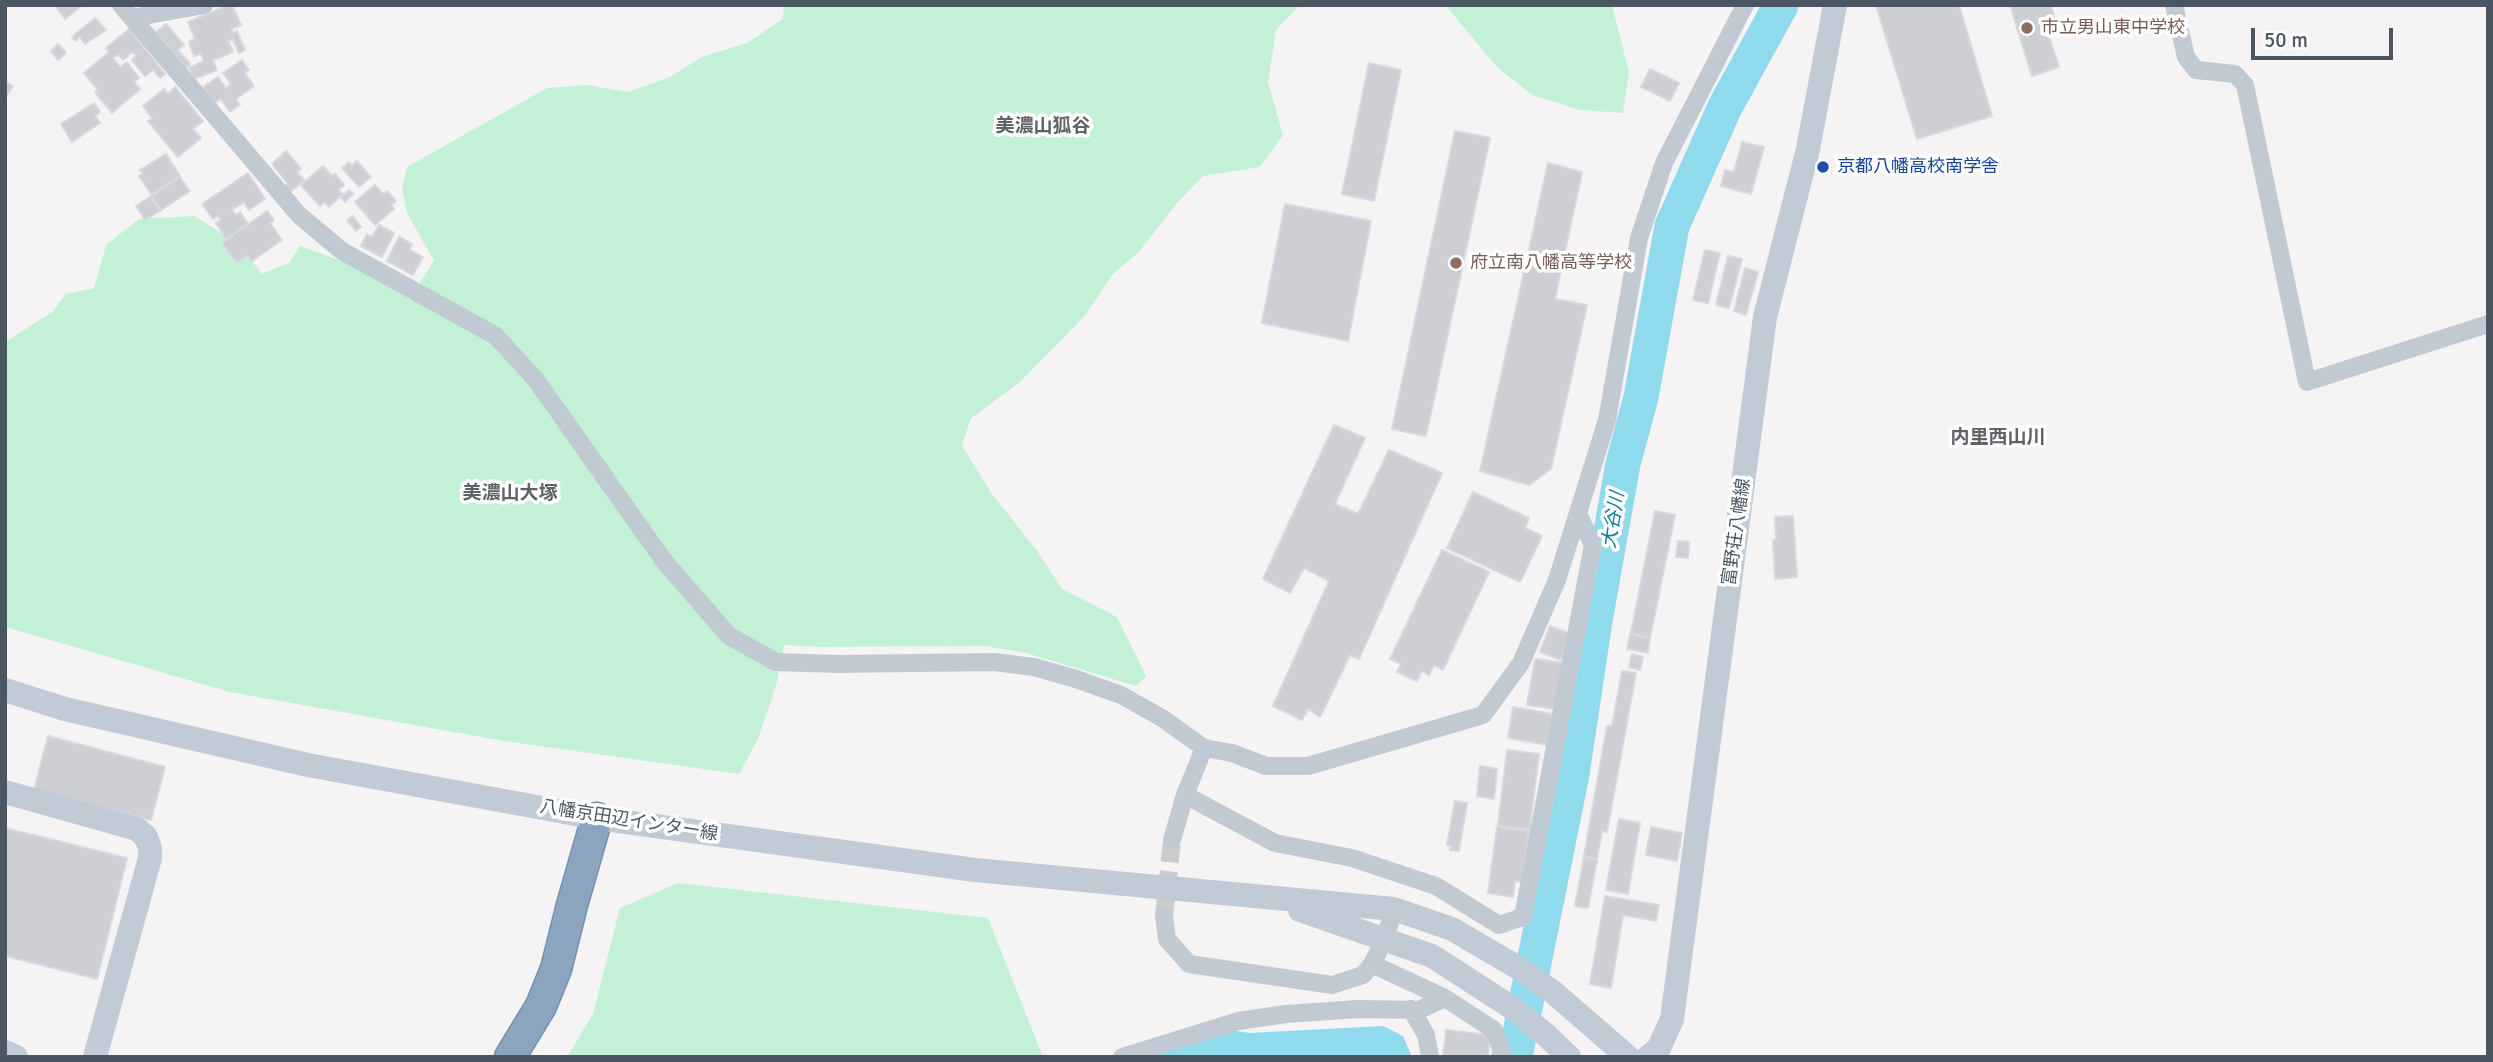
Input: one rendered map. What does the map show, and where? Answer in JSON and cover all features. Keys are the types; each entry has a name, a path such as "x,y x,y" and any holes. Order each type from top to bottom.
{"highway":[{"path":"510,1057 541,1006 556,969 597,818"},
{"path":"532,1057 556,1013 572,973 589,908 597,818"}],"main road":[{"name":"富野荘八幡線","path":"1648,1057 1659,1048 1672,1019 1765,317 1808,149 1835,5"},
{"name":"八幡京田辺インター線","path":"5,690 65,709 308,765 597,818 975,870 1394,909 1452,929 1517,967 1553,992 1628,1057"},
{"path":"5,792 137,829 146,837 150,848 150,858 95,1057"},
{"name":"八幡京田辺インター線","path":"1263,897 1432,956 1511,1007 1569,1057"},
{"path":"5,1052 16,1057"}],"street":[{"path":"126,12 204,5"},
{"path":"126,12 299,215 342,251 496,336 536,380 664,561 729,636 776,662 994,662 1034,667 1121,695 1162,718 1204,748 1232,753 1266,766 1308,766 1483,715 1521,663 1557,580 1607,420 1639,238 1664,163 1745,5"},
{"path":"2174,5 2186,57 2196,70 2235,74 2245,85 2307,382 2488,324"},
{"path":"1185,795 1275,843 1352,858 1436,886 1499,925 1523,917 1593,545 1578,514"},
{"path":"1172,840 1185,795 1204,748"},
{"path":"1164,916 1167,939 1189,964 1332,985 1363,975 1372,964 1385,939 1394,909"},
{"path":"1372,964 1445,998 1494,1030 1502,1051 1500,1057"},
{"path":"1122,1057 1238,1021 1286,1014 1358,1009 1419,1010 1445,998"},
{"path":"1411,1009 1426,1035 1430,1057"}],"green space":[{"path":"784,5 1300,5 1276,30 1268,82 1283,135 1260,167 1203,176 1177,203 1138,253 1113,274 1084,317 1019,383 971,418 962,446 992,494 1038,552 1062,589 1117,617 1146,676 1136,686 1026,653 986,646 784,645 776,686 758,739 739,774 504,741 230,692 5,627 5,339 9,340 52,312 66,294 94,288 106,245 139,219 195,216 238,244 262,274 289,263 300,246 375,273 409,299 434,261 407,213 402,188 407,167 547,88 586,85 628,92 670,77 702,57 747,43 783,19"},
{"path":"1445,5 1612,5 1629,72 1623,113 1580,110 1532,95 1497,67"},
{"path":"678,883 988,918 1043,1057 567,1057 593,1014 620,908"}],"water":[{"path":"1383,1026 1403,1036 1412,1057 1145,1057 1217,1028 1250,1033"}],"building":[{"path":"55,5 83,5 65,19"},
{"path":"232,5 241,25 231,29 233,33 237,31 245,50 239,53 233,39 228,41 233,52 213,60 217,70 194,79 189,68 204,61 201,54 194,56 189,42 195,39 188,22"},
{"path":"1876,5 1959,5 1992,116 1917,139"},
{"path":"2010,5 2051,5 2057,27 2047,30 2059,67 2032,76"},
{"path":"95,18 106,30 85,44 80,37 75,41 72,37"},
{"path":"166,24 184,45 178,50 190,64 186,68 156,32"},
{"path":"129,29 165,74 160,78 153,70 145,76 132,60 136,56 132,52 123,60 118,54 113,58 120,67 127,62 139,78 134,82 140,89 112,113 84,73 109,52 106,48"},
{"path":"58,44 66,53 58,60 51,51"},
{"path":"242,60 249,70 245,73 254,86 236,99 240,105 230,112 221,99 214,103 203,87 218,77 226,88 231,84 223,73"},
{"path":"1369,63 1401,70 1374,201 1342,194"},
{"path":"1650,69 1679,83 1670,101 1641,87"},
{"path":"5,81 13,86 5,98"},
{"path":"175,87 203,121 193,129 201,138 178,157 148,121 152,118 143,106 164,89 168,94"},
{"path":"94,103 100,112 95,116 100,123 72,142 61,124"},
{"path":"1455,131 1490,138 1426,436 1392,429"},
{"path":"1742,142 1764,147 1751,194 1721,186 1725,170 1734,172"},
{"path":"286,151 301,169 297,172 304,180 288,194 283,188 288,184 272,164"},
{"path":"166,154 180,176 151,194 139,176 143,173 140,170"},
{"path":"357,161 371,177 359,187 342,168 349,162 352,165"},
{"path":"1548,163 1582,172 1555,299 1587,305 1551,469 1529,485 1480,471"},
{"path":"323,166 332,176 335,174 344,185 338,190 343,194 329,207 325,202 320,206 301,185"},
{"path":"248,173 265,199 249,210 244,202 232,210 236,215 240,212 248,224 226,239 216,223 221,220 218,216 213,219 202,204"},
{"path":"180,177 190,191 161,210 151,196"},
{"path":"375,185 383,194 387,191 396,201 391,205 394,209 375,225 355,202"},
{"path":"349,190 353,194 345,202 341,197"},
{"path":"150,197 160,211 145,220 136,206"},
{"path":"1285,204 1371,221 1348,341 1262,323"},
{"path":"267,211 274,220 270,223 282,240 252,261 247,255 237,263 222,243"},
{"path":"353,216 361,227 356,231 347,220"},
{"path":"379,225 394,233 382,257 361,246 367,234 372,237"},
{"path":"399,237 412,244 409,250 423,257 413,275 387,261"},
{"path":"1705,250 1720,253 1708,303 1693,300"},
{"path":"1728,256 1742,259 1729,308 1716,305"},
{"path":"1745,268 1758,272 1746,315 1734,311"},
{"path":"1334,425 1365,438 1335,504 1358,514 1389,450 1442,473 1359,659 1350,655 1320,717 1308,709 1302,720 1273,706 1329,581 1304,568 1290,593 1263,579"},
{"path":"1473,492 1529,518 1525,528 1542,536 1520,582 1447,548"},
{"path":"1655,511 1675,515 1650,638 1631,633"},
{"path":"1793,516 1797,577 1775,579 1775,517"},
{"path":"1678,541 1689,542 1688,558 1676,557"},
{"path":"1442,550 1489,572 1443,670 1434,665 1429,675 1422,671 1417,681 1397,672 1401,664 1390,659"},
{"path":"1550,626 1571,634 1561,660 1540,652"},
{"path":"1630,634 1650,638 1648,653 1627,649"},
{"path":"1632,654 1643,657 1640,670 1629,667"},
{"path":"1535,659 1563,663 1555,709 1527,705"},
{"path":"1622,671 1636,673 1607,832 1602,831 1597,859 1584,856 1607,726 1612,726"},
{"path":"1513,707 1553,714 1547,745 1508,738"},
{"path":"48,736 165,767 151,820 34,790"},
{"path":"1507,750 1539,754 1530,825 1535,825 1534,830 1498,826"},
{"path":"1480,766 1497,769 1494,799 1477,796"},
{"path":"1455,801 1467,803 1459,851 1450,850 1451,846 1447,845"},
{"path":"1619,819 1640,823 1628,894 1606,890"},
{"path":"1497,827 1529,831 1522,882 1515,881 1513,897 1488,893"},
{"path":"1651,827 1682,833 1677,861 1646,855"},
{"path":"5,828 127,858 97,979 5,956"},
{"path":"1584,857 1597,860 1588,908 1575,906"},
{"path":"1605,896 1659,905 1656,921 1623,915 1611,988 1590,984"},
{"path":"1446,1030 1490,1035 1488,1057 1443,1057"}],"waterway":[{"name":"大谷川","path":"1515,1057 1572,774 1595,621 1623,464 1641,397 1672,226 1725,107 1781,5"}],"tunnel":[{"path":"1164,916 1172,840"}],"place":[{"name":"市立男山東中学校","path":"2027,28"},
{"name":"京都八幡高校南学舎","path":"1823,167"},
{"name":"府立南八幡高等学校","path":"1456,263"}],"district":[{"name":"美濃山狐谷","path":"1043,127"},
{"name":"内里西山川","path":"1998,438"},
{"name":"美濃山大塚","path":"510,494"}]}
